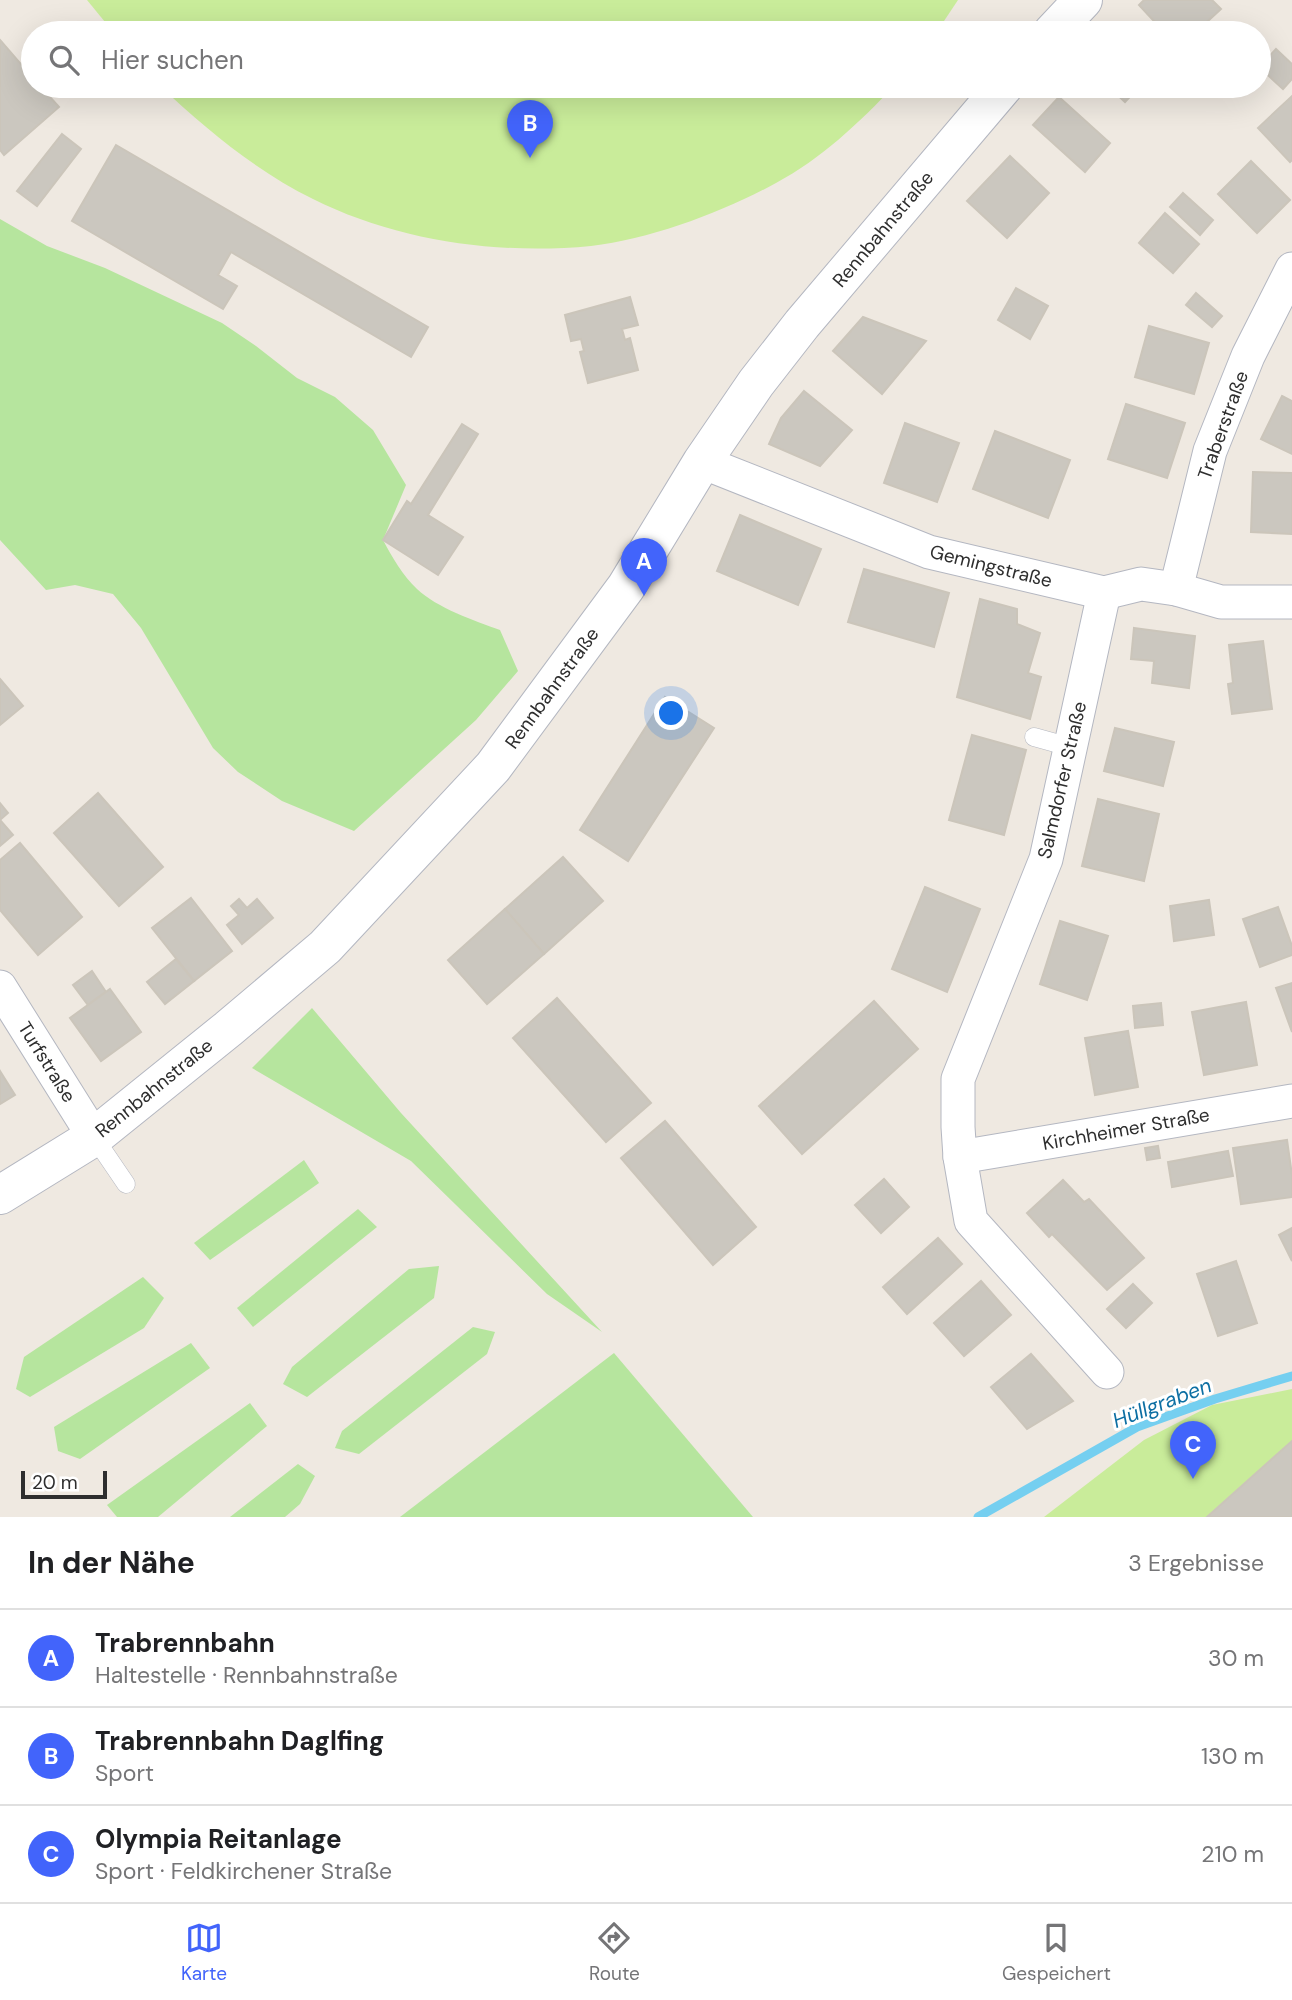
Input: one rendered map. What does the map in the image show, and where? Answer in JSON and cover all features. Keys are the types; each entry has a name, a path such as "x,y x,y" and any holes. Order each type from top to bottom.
{"street":[{"path":"1063,21 1083,0"},
{"name":"Rennbahnstraße","path":"0,1195 94,1137 325,947 494,767 626,587 702,462 756,383 802,324 994,98"},
{"name":"Traberstraße","path":"1176,589 1210,451 1248,356 1292,269"},
{"name":"Gemingstraße","path":"702,462 929,552 1104,593 1141,584 1176,589 1221,602 1292,602"},
{"name":"Salmdorfer Straße","path":"960,1157 958,1079 1046,859 1104,593"},
{"name":"Turfstraße","path":"0,987 94,1137"},
{"name":"Kirchheimer Straße","path":"960,1157 1292,1101"},
{"path":"960,1157 971,1221 1107,1372"}],"lane":[{"path":"1034,737 1070,747"},
{"path":"94,1137 126,1184"}],"green space":[{"path":"87,0 958,0 944,21 104,21"},
{"path":"173,98 882,98 824,152 776,183 733,204 687,223 638,237 591,246 556,248 449,242 413,235 345,213 272,176 195,118"},
{"path":"0,219 47,246 105,268 222,323 297,378 335,397 373,430 406,485 383,540 402,572 417,589 435,602 500,630 518,671 476,720 354,831 282,801 238,772 213,748 141,628 113,594 75,585 46,590 0,540"},
{"path":"312,1008 401,1113 602,1332 547,1294 411,1161 252,1068"},
{"path":"304,1160 319,1183 210,1260 194,1243"},
{"path":"358,1209 377,1227 253,1327 237,1308"},
{"path":"439,1266 434,1298 307,1397 283,1384 292,1367 409,1269"},
{"path":"143,1277 164,1298 144,1328 30,1397 16,1389 24,1357"},
{"path":"473,1327 495,1332 487,1354 359,1454 335,1448 342,1431"},
{"path":"191,1343 210,1368 80,1459 58,1451 54,1427"},
{"path":"614,1353 753,1517 400,1517"},
{"path":"1292,1389 1292,1517 1044,1517 1144,1440 1212,1405"},
{"path":"250,1403 267,1426 158,1517 117,1517 107,1505"},
{"path":"298,1464 315,1476 300,1504 285,1517 230,1517"}],"building":[{"path":"1144,0 1212,0 1221,9 1208,21 1154,21 1139,5"},
{"path":"0,40 21,64 21,98 51,98 59,107 4,155 0,150"},
{"path":"1276,49 1292,64 1292,79 1283,89 1271,78 1271,54"},
{"path":"1292,96 1292,160 1290,162 1258,128"},
{"path":"1060,98 1110,143 1085,172 1033,125"},
{"path":"62,134 81,149 37,206 17,191"},
{"path":"116,145 428,327 411,357 231,252 218,275 237,286 223,309 72,221"},
{"path":"1010,156 1049,193 1007,238 967,201"},
{"path":"1251,161 1290,200 1257,233 1218,194"},
{"path":"1183,193 1213,220 1200,235 1170,207"},
{"path":"1165,213 1199,244 1173,273 1139,243"},
{"path":"1016,288 1048,306 1030,339 998,320"},
{"path":"1196,293 1222,316 1212,327 1186,305"},
{"path":"630,297 638,325 622,329 625,340 630,338 638,370 588,383 580,352 584,351 581,339 571,341 565,315"},
{"path":"863,317 926,341 882,394 833,351"},
{"path":"1149,326 1209,343 1194,394 1135,377"},
{"path":"804,391 852,430 820,466 769,444 781,418"},
{"path":"1282,396 1292,401 1292,454 1261,439"},
{"path":"1126,404 1185,423 1167,478 1108,459"},
{"path":"905,423 959,443 937,502 884,483"},
{"path":"462,424 478,434 428,515 463,537 438,575 383,540 407,501 411,504"},
{"path":"995,431 1070,460 1048,518 973,489"},
{"path":"1253,472 1292,473 1292,534 1251,532"},
{"path":"740,515 821,549 798,605 717,571"},
{"path":"864,569 949,593 934,647 848,622"},
{"path":"980,599 1017,609 1017,624 1040,633 1028,673 1041,677 1030,719 957,697"},
{"path":"1134,628 1195,636 1189,688 1152,683 1154,661 1131,659"},
{"path":"1263,641 1272,709 1232,714 1228,684 1233,683 1229,645"},
{"path":"0,679 23,706 0,725"},
{"path":"665,697 714,728 628,861 580,830"},
{"path":"1115,728 1174,742 1163,786 1104,771"},
{"path":"972,735 1026,750 1004,835 949,820"},
{"path":"98,793 163,867 119,906 54,833"},
{"path":"1098,799 1159,814 1144,881 1082,866"},
{"path":"0,803 8,813 0,820"},
{"path":"0,820 13,835 0,846"},
{"path":"20,843 82,917 38,955 0,910 0,860"},
{"path":"563,857 603,901 544,954 505,909"},
{"path":"925,887 980,909 947,992 892,969"},
{"path":"191,898 232,951 194,981 152,928"},
{"path":"239,899 247,908 257,899 273,918 242,944 227,925 239,915 231,906"},
{"path":"1209,900 1214,935 1174,941 1170,906"},
{"path":"1278,907 1292,946 1292,955 1260,967 1243,919"},
{"path":"505,909 544,954 487,1004 448,960"},
{"path":"1060,921 1108,936 1087,1000 1040,984"},
{"path":"176,959 194,981 165,1004 147,982"},
{"path":"92,971 106,992 88,1005 73,985"},
{"path":"1292,983 1292,1032 1276,988"},
{"path":"110,989 141,1032 101,1061 70,1018"},
{"path":"557,998 651,1103 606,1142 513,1038"},
{"path":"874,1001 918,1049 802,1154 759,1106"},
{"path":"1246,1002 1257,1065 1204,1075 1192,1012"},
{"path":"1161,1003 1163,1025 1135,1028 1133,1006"},
{"path":"1128,1031 1138,1087 1095,1095 1085,1038"},
{"path":"0,1071 15,1095 0,1104"},
{"path":"665,1121 756,1227 713,1265 621,1158"},
{"path":"1287,1140 1292,1197 1241,1204 1233,1148"},
{"path":"1158,1146 1160,1158 1147,1160 1145,1148"},
{"path":"1228,1151 1233,1176 1172,1187 1168,1162"},
{"path":"884,1179 909,1207 881,1233 855,1205"},
{"path":"1063,1180 1084,1202 1089,1199 1144,1258 1107,1290 1052,1234 1049,1237 1027,1213"},
{"path":"1292,1228 1292,1261 1279,1235"},
{"path":"938,1238 962,1264 907,1314 883,1287"},
{"path":"1236,1261 1257,1323 1218,1336 1197,1274"},
{"path":"981,1281 1011,1315 964,1356 934,1323"},
{"path":"1133,1284 1152,1303 1126,1328 1107,1309"},
{"path":"1031,1354 1073,1401 1027,1429 991,1387"},
{"path":"1292,1441 1292,1517 1207,1517"}],"waterway":[{"name":"Hüllgraben","path":"978,1517 1137,1427 1215,1399 1292,1376"}],"place":[{"name":"Trabrennbahn Daglfing","path":"530,158"},
{"name":"Trabrennbahn","path":"644,596"},
{"name":"Olympia Reitanlage","path":"1193,1479"}]}
